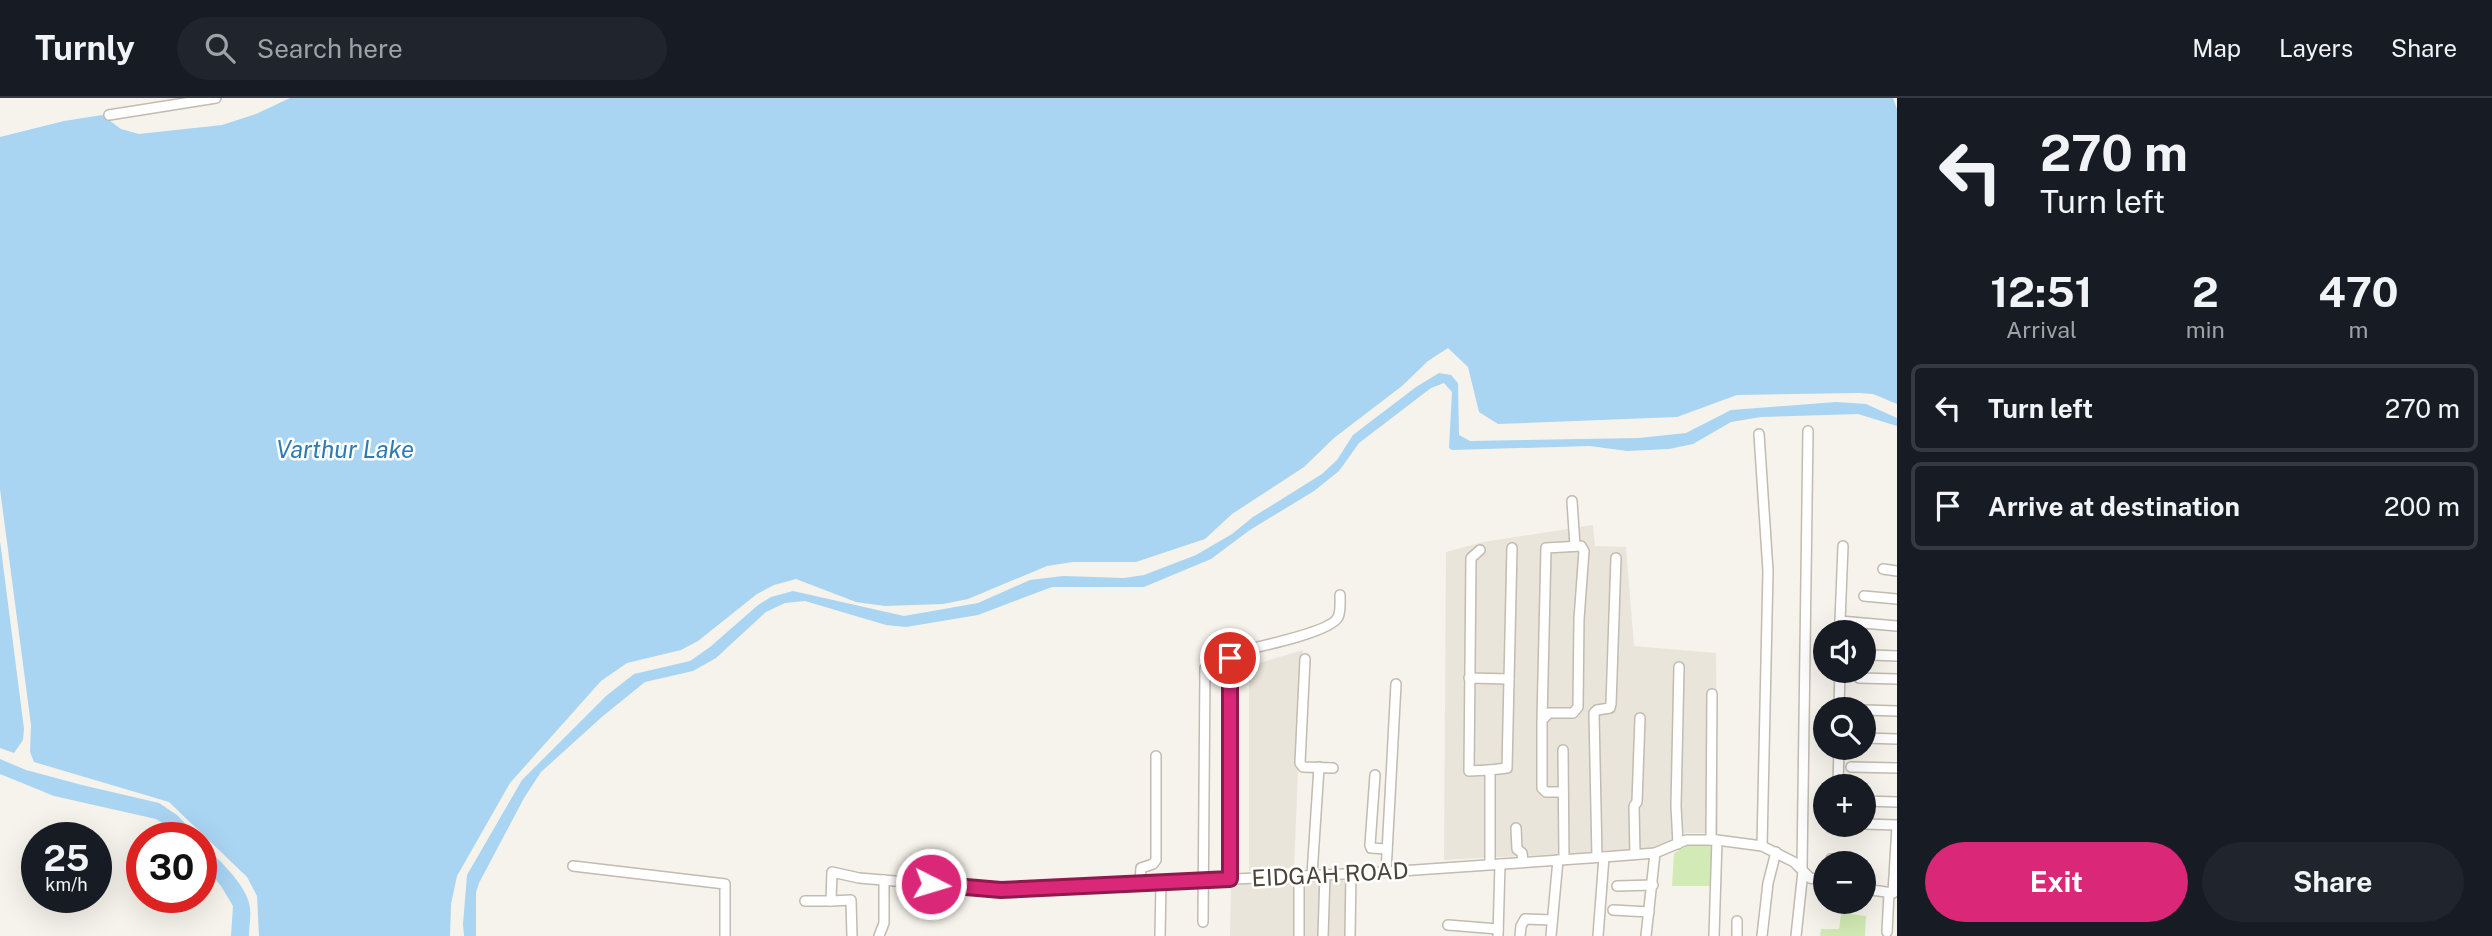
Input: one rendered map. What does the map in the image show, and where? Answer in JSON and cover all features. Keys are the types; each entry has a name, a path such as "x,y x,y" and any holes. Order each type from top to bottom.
{"street":[{"path":"109,115 216,98"},
{"path":"1796,936 1802,870 1808,430"},
{"path":"1759,434 1768,571 1762,846"},
{"path":"1572,501 1575,546"},
{"path":"1542,720 1549,713 1573,713 1577,709 1584,551 1581,546 1546,548 1542,720 1542,788 1546,792 1562,792"},
{"path":"1840,620 1843,546"},
{"path":"1480,550 1471,558 1469,771 1507,768 1512,548"},
{"path":"1598,936 1600,857 1594,713 1610,708 1611,704 1616,558"},
{"path":"1884,569 1897,571"},
{"path":"1230,879 1230,658 1235,652 1332,624 1339,616 1340,595"},
{"path":"1864,596 1897,599"},
{"path":"1876,624 1897,626"},
{"path":"1876,655 1897,656"},
{"path":"1305,659 1300,763 1303,767 1333,768"},
{"path":"1678,844 1676,806 1679,667"},
{"path":"1203,922 1205,668"},
{"path":"1469,678 1509,679"},
{"path":"1876,678 1897,679"},
{"path":"1385,872 1396,684"},
{"path":"1712,694 1714,936"},
{"path":"1876,710 1897,711"},
{"path":"1636,855 1634,806 1637,802 1640,718"},
{"path":"1876,738 1897,739"},
{"path":"1551,936 1561,860 1563,750"},
{"path":"1140,883 1141,868 1156,860 1156,756"},
{"path":"1312,874 1319,767"},
{"path":"1851,767 1897,768"},
{"path":"1448,925 1498,933 1489,770"},
{"path":"1375,775 1370,845 1371,848 1387,849"},
{"path":"1876,801 1897,802"},
{"path":"1876,824 1897,825 1893,893 1887,932"},
{"path":"1516,828 1517,849 1522,853 1523,862"},
{"name":"EIDGAH ROAD","path":"831,901 832,872 884,880 1001,890 1385,872 1636,855 1655,853 1686,840 1714,840 1762,846 1776,852 1813,879"},
{"path":"1762,936 1768,883 1776,852"},
{"path":"1646,936 1655,853"},
{"path":"573,866 725,884 725,936"},
{"path":"1350,936 1351,873"},
{"path":"1323,936 1325,874"},
{"path":"1299,875 1299,936"},
{"path":"879,936 884,923 884,880"},
{"path":"1160,936 1161,882"},
{"path":"1617,886 1653,885"},
{"path":"805,901 851,900 852,936"},
{"path":"1613,910 1649,912"},
{"path":"1520,936 1525,919 1552,920"},
{"path":"1737,921 1737,936"}],"shaded area":[{"path":"1593,525 1595,546 1626,547 1634,646 1716,653 1718,833 1684,833 1658,849 1444,860 1446,552 1483,542"},
{"path":"1303,650 1294,868 1249,871 1249,666"},
{"path":"1355,878 1353,936 1230,936 1231,882"}],"green space":[{"path":"1689,845 1715,845 1713,886 1672,886 1674,853"},
{"path":"1841,914 1866,916 1865,936 1820,936 1821,929 1839,929"}],"water":[{"name":"Varthur Lake","path":"290,98 1893,98 1897,109 1897,404 1873,394 1859,393 1737,395 1677,417 1498,424 1479,412 1468,367 1448,348 1428,361 1402,386 1334,438 1304,467 1232,514 1205,539 1136,562 1073,562 1047,566 968,599 943,604 885,606 856,602 796,579 774,585 757,594 698,641 681,650 627,663 601,681 510,783 457,876 451,904 450,936 259,936 257,896 247,877 217,848 217,822 190,822 169,802 34,762 30,752 31,725 0,489 0,137 64,121 102,115 121,129 139,134 222,125 256,114"},
{"path":"1439,373 1451,375 1458,383 1459,435 1470,441 1639,438 1686,433 1731,410 1836,402 1866,404 1897,418 1897,426 1858,414 1761,417 1731,422 1693,444 1669,449 1627,451 1590,446 1452,450 1449,448 1452,392 1444,383 1431,388 1359,443 1339,471 1314,491 1250,530 1211,559 1144,587 1052,587 978,615 906,627 886,625 805,601 785,603 766,612 716,658 693,671 645,682 541,772 524,798 479,883 476,892 476,936 464,936 467,875 522,780 606,696 634,674 690,661 758,605 771,597 793,591 904,616 978,603 1030,580 1063,576 1124,578 1144,575 1196,555 1322,474 1337,460 1353,435"},
{"path":"0,541 24,729 23,740 14,753 0,748"},
{"path":"0,759 26,770 159,803 184,822 161,822 54,796 0,774"},
{"path":"217,858 244,890 248,899 249,936 231,936 233,906 217,881"}],"route":[{"path":"931,884 1001,890 1230,879 1230,658"}]}
